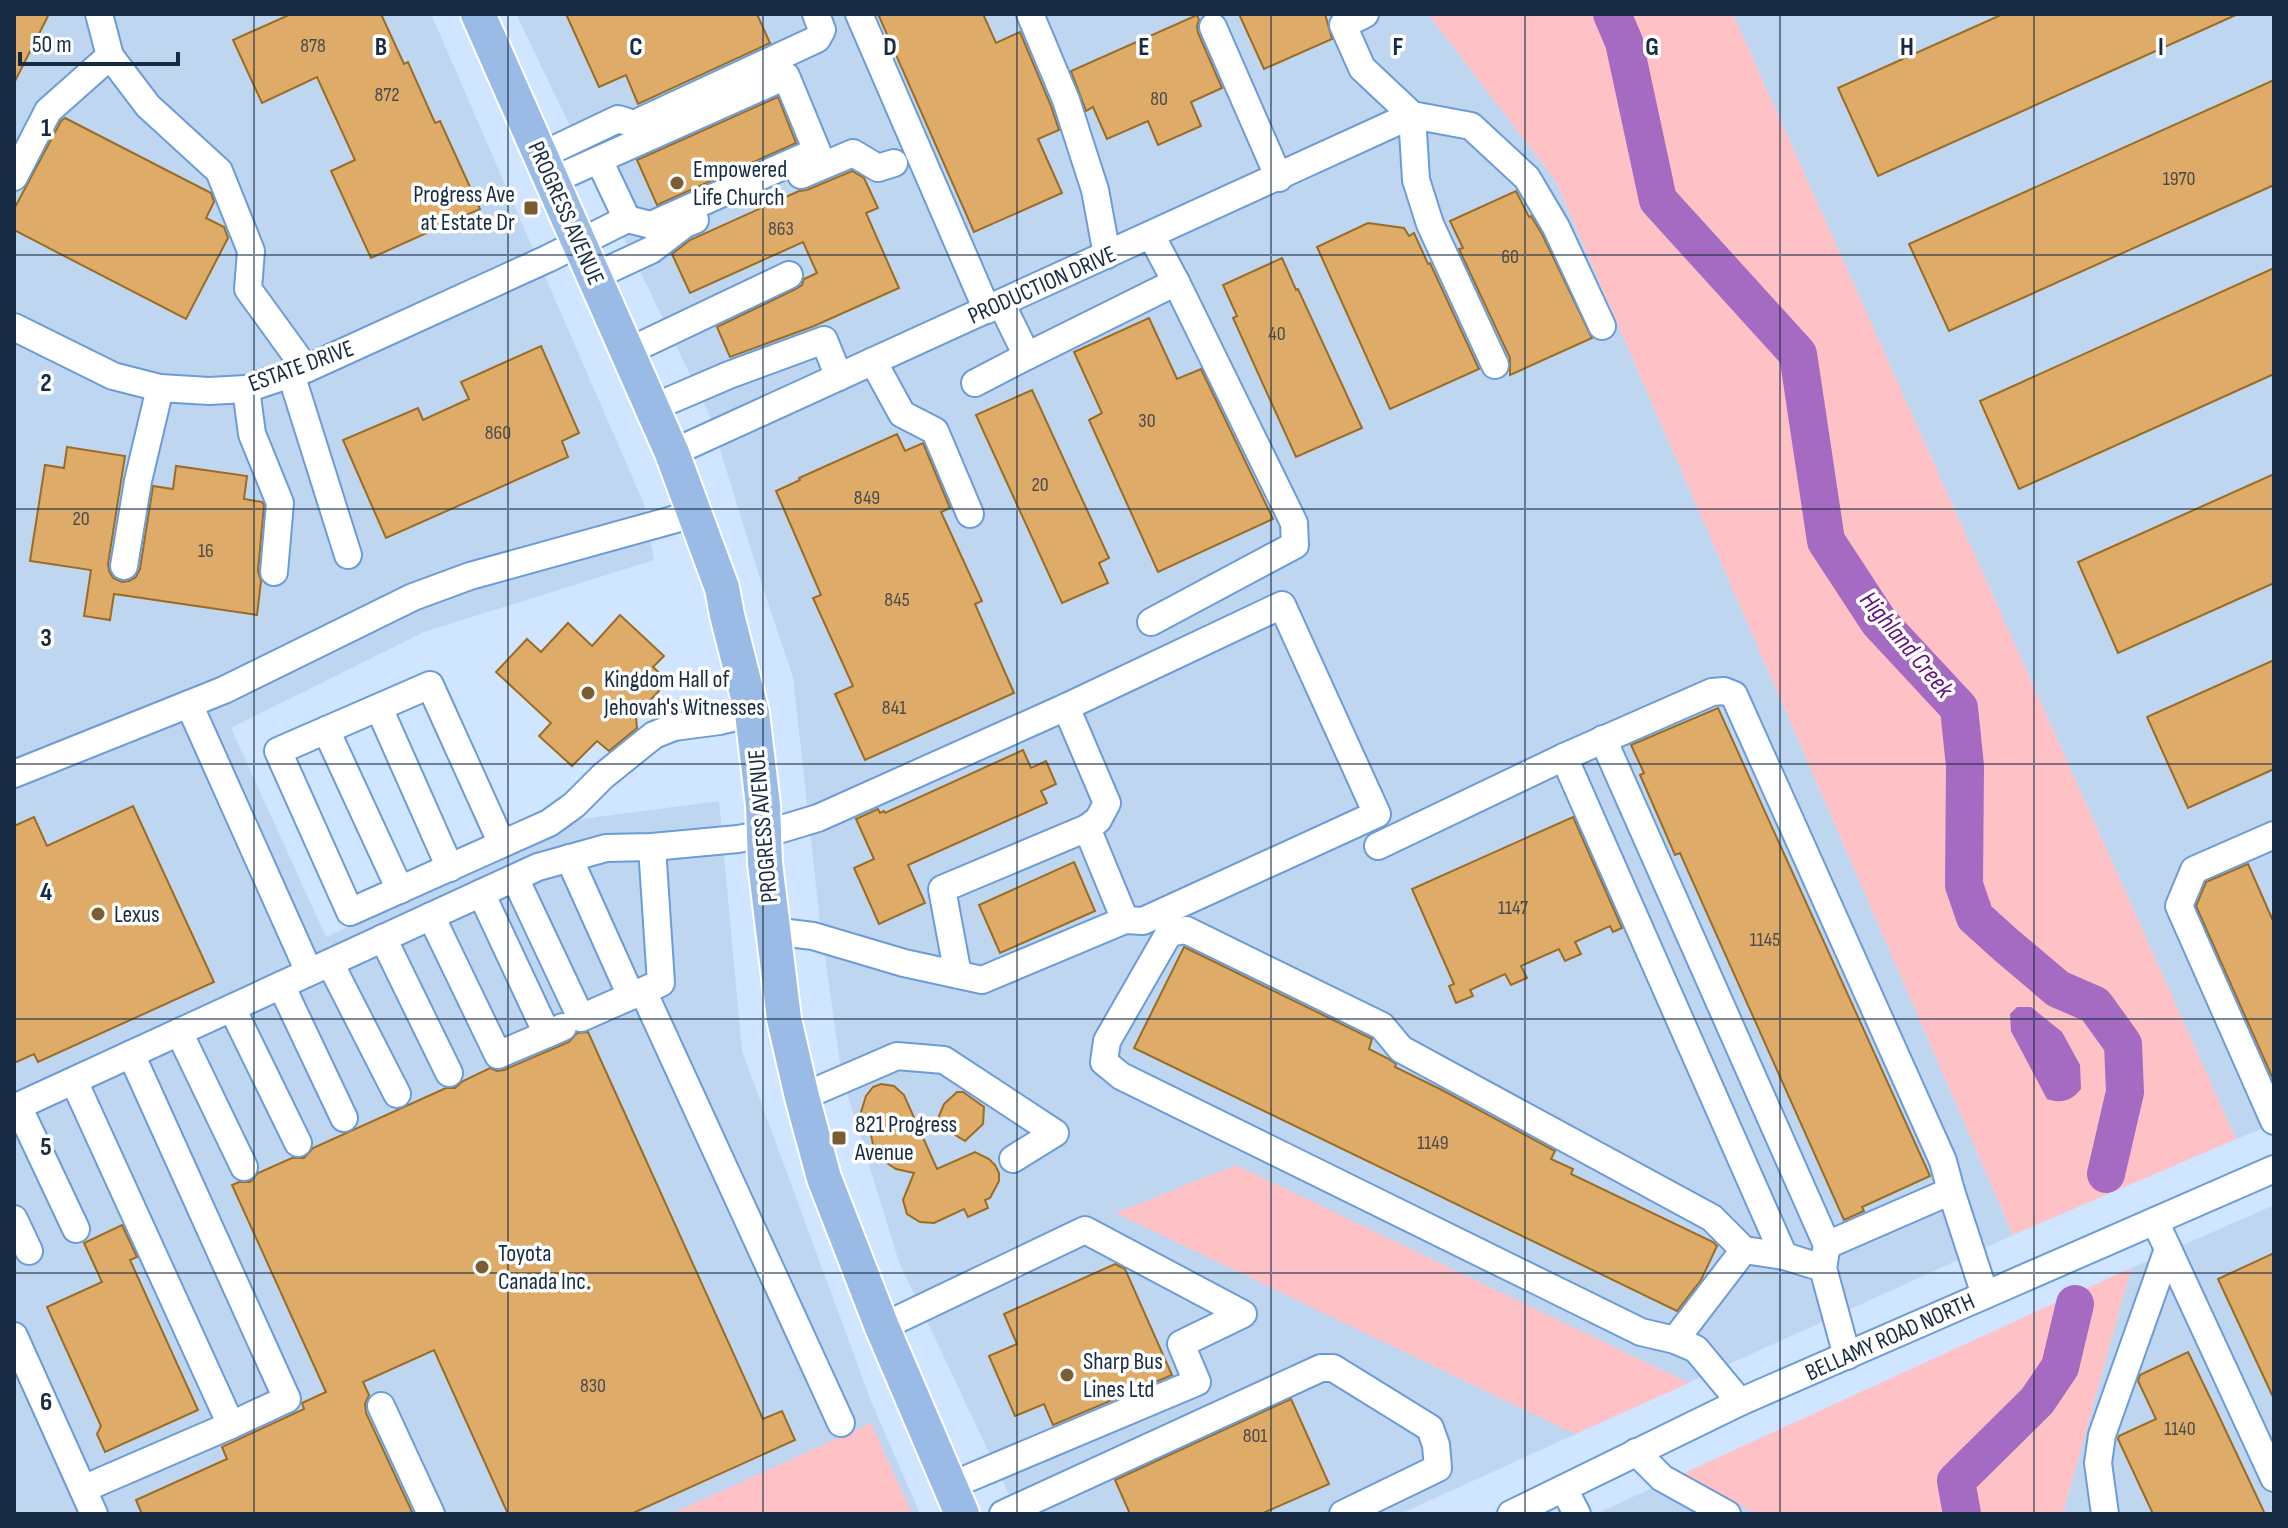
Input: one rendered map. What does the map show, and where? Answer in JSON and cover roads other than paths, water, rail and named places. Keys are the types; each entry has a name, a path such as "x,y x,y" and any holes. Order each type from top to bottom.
{"main road":[{"name":"PROGRESS AVENUE","path":"478,14 672,453 722,588 752,713 772,931 784,1019 802,1097 824,1178 882,1327 956,1500"}],"street":[{"path":"99,14 110,56 148,106 219,171 251,251 248,289 298,372 348,555"},
{"path":"546,168 618,119 634,124 817,39 822,30 816,14"},
{"path":"859,14 994,306 1027,356"},
{"path":"1030,14 1066,100 1095,190 1107,255"},
{"path":"1365,14 1343,25 1362,68 1412,115 1471,126 1527,178 1556,227 1602,326"},
{"path":"1213,27 1279,178"},
{"path":"14,177 48,111 110,56"},
{"path":"546,168 599,160 786,76 817,151 651,225 627,219 599,160"},
{"path":"1412,115 1416,180 1430,224 1495,365"},
{"name":"PRODUCTION DRIVE","path":"672,453 1412,115"},
{"path":"593,277 651,250 685,224 853,153 878,168 894,163"},
{"name":"ESTATE DRIVE","path":"14,327 113,376 160,388 209,391 246,389 298,372 627,219"},
{"path":"1151,235 1294,523 1295,545 1151,622"},
{"path":"627,352 789,275"},
{"path":"975,383 1176,282"},
{"path":"652,408 824,340 839,377"},
{"path":"873,361 902,414 935,431 970,514"},
{"path":"124,566 138,481 160,388"},
{"path":"246,389 252,434 280,503 274,572"},
{"path":"14,774 224,690 413,597 470,576 694,514"},
{"path":"76,1229 15,1109 538,867 606,848 738,839 818,818 1066,707 1282,605 1377,814 1143,921 1125,920 982,980 904,963 813,936 772,931"},
{"path":"502,844 430,685 278,751 350,912 549,823 654,735 674,727 752,713"},
{"path":"1378,846 1603,739 1712,692 1724,691 1734,695 1943,1161 1985,1295"},
{"path":"189,704 320,968 397,1094"},
{"path":"958,975 942,889 1087,828 1098,820 1107,803 1066,707"},
{"path":"379,708 450,868"},
{"path":"326,730 400,890"},
{"path":"1603,739 1825,1256 1847,1356"},
{"path":"1564,757 1784,1256"},
{"path":"1087,828 1125,920"},
{"path":"2274,835 2194,870 2179,906 2274,1121"},
{"path":"431,916 498,1055 661,983 652,847"},
{"path":"569,858 841,1423"},
{"path":"515,878 581,1018"},
{"path":"481,893 547,1034"},
{"path":"1740,1402 1696,1349 1641,1332 1121,1076 1104,1062 1107,1041 1169,933 1186,930 1382,1026 1401,1049 1712,1218 1744,1250 1784,1256 1825,1256 1951,1191"},
{"path":"383,938 449,1073"},
{"path":"281,985 344,1118"},
{"path":"232,1008 298,1143"},
{"path":"179,1032 244,1167"},
{"path":"83,1489 287,1399 131,1054"},
{"path":"802,1097 897,1056 944,1060 1055,1133 1013,1159"},
{"path":"74,1081 231,1425"},
{"name":"BELLAMY ROAD NORTH","path":"1511,1514 1740,1402 2274,1169"},
{"path":"14,1219 29,1251"},
{"path":"2155,1221 2274,1478"},
{"path":"882,1327 1085,1230 1243,1314 1181,1344 1197,1382 956,1500"},
{"path":"2105,1514 2098,1463 2102,1435 2168,1249"},
{"path":"1675,1340 1744,1250"},
{"path":"14,1336 94,1514"},
{"path":"1003,1514 1321,1368 1333,1368 1430,1428 1436,1445 1438,1468 1343,1514"},
{"path":"381,1406 431,1514"},
{"path":"1636,1452 1662,1478 1727,1514"},
{"path":"1564,1489 1577,1514"}],"waterway":[{"name":"Highland Creek","path":"1612,14 1624,42 1658,200 1798,354 1826,541 1879,622 1959,708 1965,766 1964,885 1975,917 2058,989 2095,1005 2123,1044 2125,1092 2106,1174"},
{"name":"Highland Creek","path":"1962,1514 1956,1481 2037,1401 2060,1367 2075,1304"}],"place":[{"name":"Empowered Life Church","path":"677,183"},
{"name":"Progress Ave at Estate Dr","path":"531,208"},
{"name":"Kingdom Hall of Jehovah's Witnesses","path":"588,693"},
{"name":"Lexus","path":"98,914"},
{"name":"821 Progress Avenue","path":"839,1138"},
{"name":"Toyota Canada Inc.","path":"482,1267"},
{"name":"Sharp Bus Lines Ltd","path":"1067,1375"}]}
